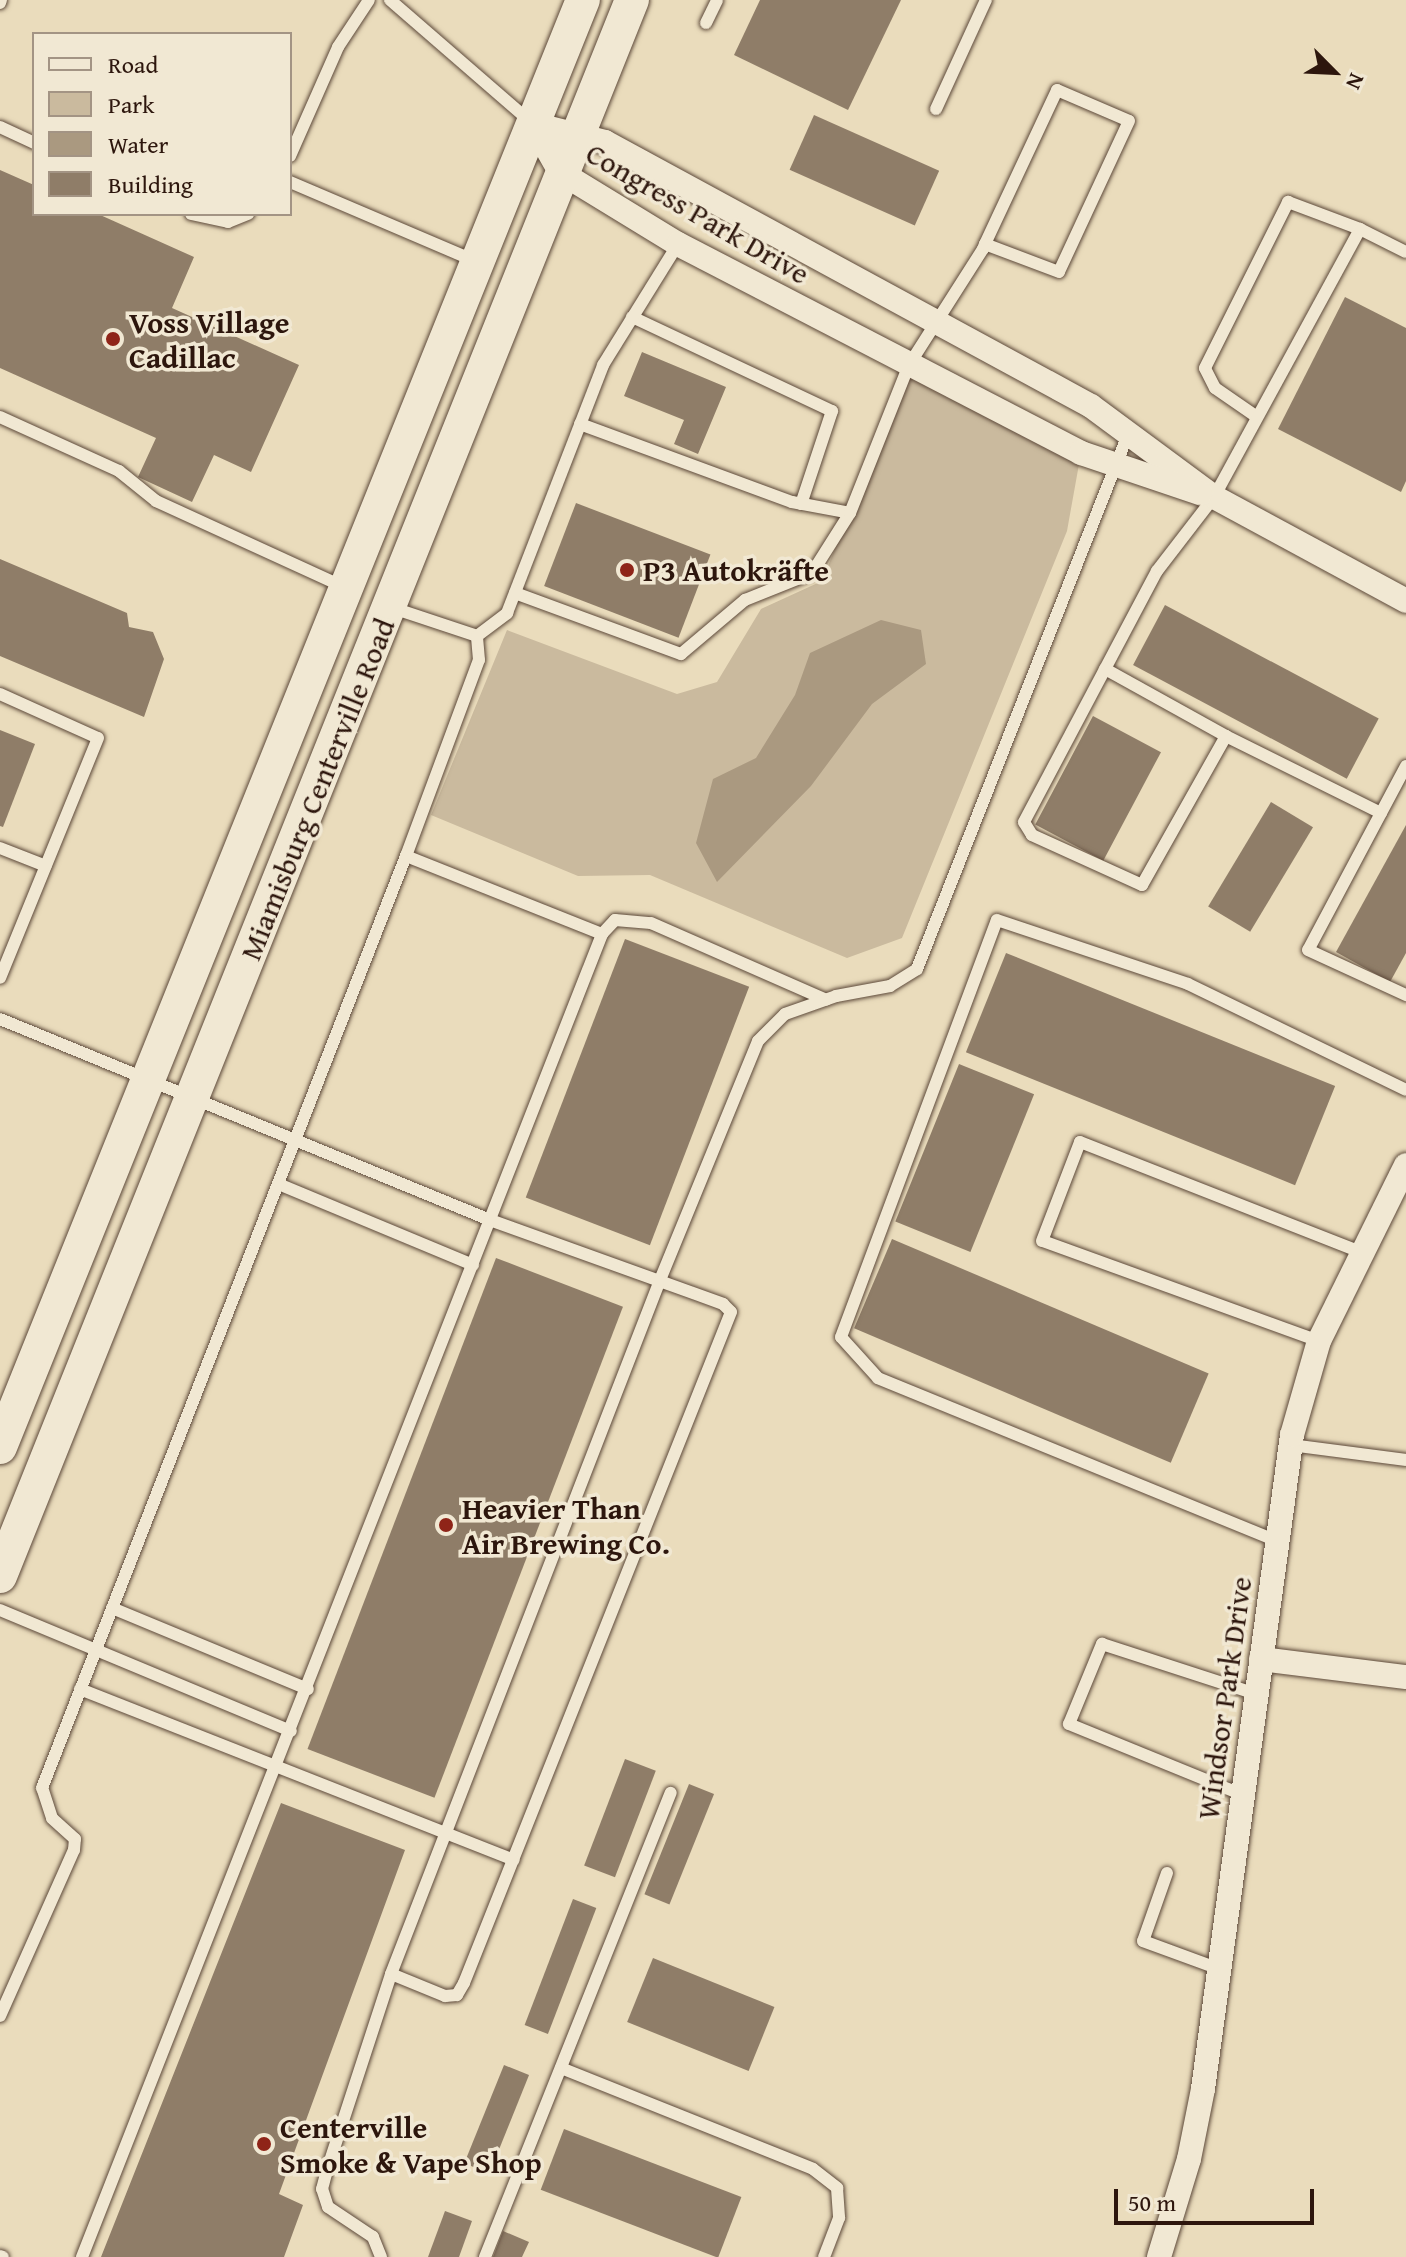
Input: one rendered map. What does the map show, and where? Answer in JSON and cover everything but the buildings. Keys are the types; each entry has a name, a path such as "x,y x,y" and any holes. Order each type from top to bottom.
{"main road":[{"name":"Miamisburg Centerville Road","path":"0,1447 347,589 475,261 583,0"},
{"name":"Miamisburg Centerville Road","path":"0,1576 390,607 560,172 632,0"},
{"path":"347,589 390,607"}],"street":[{"name":"Congress Park Drive","path":"533,124 578,132 1091,406 1214,497 1406,601"},
{"name":"Congress Park Drive","path":"533,124 560,172 678,244 909,365 1112,464 1214,497"},
{"name":"Windsor Park Drive","path":"1159,2257 1189,2159 1219,1969 1291,1445 1319,1341 1360,1252 1398,1197 1406,1165"},
{"path":"1261,1659 1406,1677"}],"lane":[{"path":"292,151 338,47 369,0"},
{"path":"390,0 404,5 533,124"},
{"path":"706,23 717,0"},
{"path":"936,109 986,0"},
{"path":"515,593 681,654 745,600 812,573 850,513 909,365 938,325 985,244 1057,90 1129,121 1059,272 985,244"},
{"path":"0,127 32,142"},
{"path":"292,183 475,261"},
{"path":"1257,417 1215,388 1205,368 1288,202 1304,203 1406,252"},
{"path":"200,216 228,222 243,216"},
{"path":"1226,736 1142,885 1032,835 1024,822 1157,571 1214,497 1360,229"},
{"path":"477,636 507,613 603,365 678,244"},
{"path":"632,317 832,411 801,504"},
{"path":"0,417 119,471 156,501 347,589"},
{"path":"580,424 801,504 850,513"},
{"path":"381,2257 373,2237 328,2207 322,2189 391,1974 660,1280 758,1041 785,1014 826,1000 890,986 917,969 1112,464 1129,432"},
{"path":"390,607 477,636"},
{"path":"0,2016 74,1850 75,1839 52,1818 42,1788 298,1142 406,856 479,660 477,636"},
{"path":"1105,669 1226,736 1381,813"},
{"path":"0,694 98,738 0,978"},
{"path":"1406,766 1308,950 1406,995"},
{"path":"0,848 46,866"},
{"path":"406,856 602,934"},
{"path":"82,2257 308,1689 602,934 615,920 651,923 826,1000"},
{"path":"1277,1541 878,1378 841,1337 997,920 1188,984 1406,1090"},
{"path":"0,1019 490,1220 723,1304 731,1312 731,1325 457,1995 445,1996 391,1974"},
{"path":"1319,1341 1042,1241 1080,1142 1360,1252"},
{"path":"281,1185 473,1265"},
{"path":"1291,1445 1406,1460"},
{"path":"112,1608 308,1689"},
{"path":"0,1610 291,1731"},
{"path":"1243,1795 1069,1724 1102,1644 1256,1694"},
{"path":"80,1689 275,1770 514,1860"},
{"path":"485,2257 671,1793"},
{"path":"1167,1873 1143,1941 1219,1969"},
{"path":"561,2068 813,2169 837,2188 839,2218 824,2257"}],"green space":[{"path":"909,365 1081,453 1067,531 902,938 847,958 650,875 578,876 431,815 507,630 677,694 717,682 761,609 822,581"}],"water":[{"path":"881,620 921,630 926,664 872,704 811,786 717,882 696,843 713,779 756,758 795,695 810,653"}],"place":[{"name":"Voss Village Cadillac","path":"113,339"},
{"name":"P3 Autokräfte","path":"627,570"},
{"name":"Heavier Than Air Brewing Co.","path":"446,1525"},
{"name":"Centerville Smoke & Vape Shop","path":"264,2144"}]}
